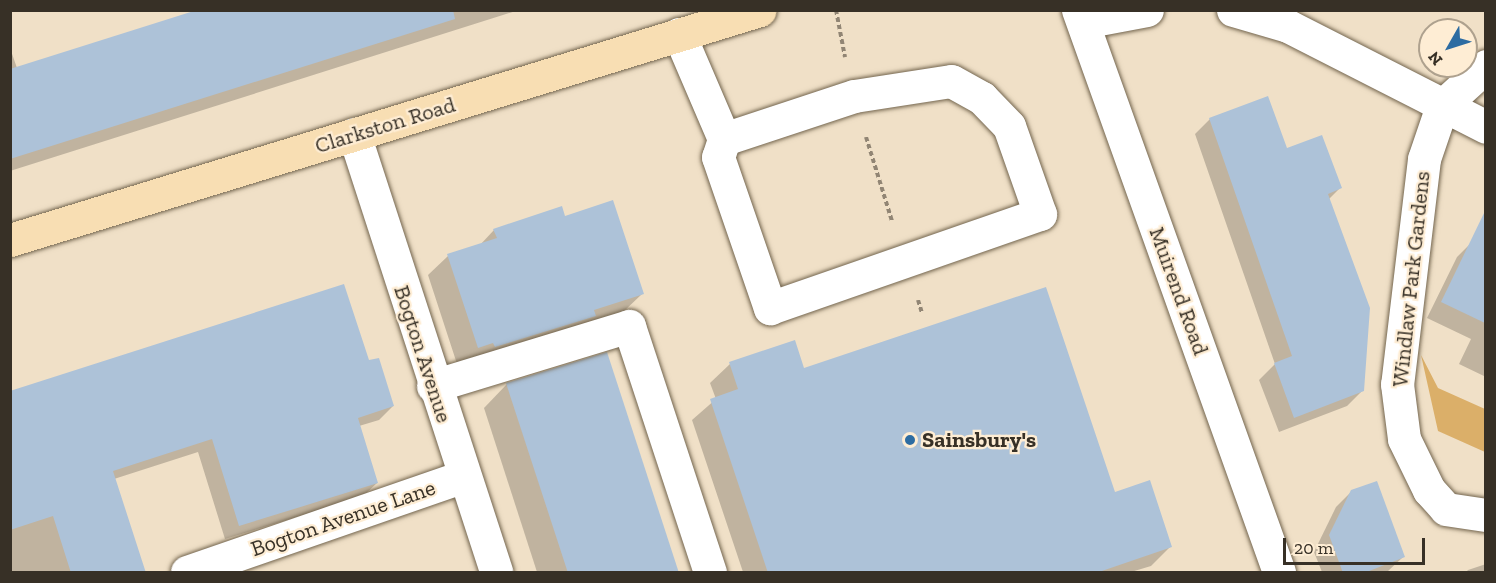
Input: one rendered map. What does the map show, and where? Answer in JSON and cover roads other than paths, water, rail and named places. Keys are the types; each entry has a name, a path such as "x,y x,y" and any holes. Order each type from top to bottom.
{"main road":[{"name":"Clarkston Road","path":"10,240 743,13"}],"street":[{"path":"1080,16 1147,10"},
{"path":"1233,10 1288,26 1485,127"},
{"name":"Muirend Road","path":"1080,16 1270,569"},
{"path":"679,34 724,139 718,158 770,308 1040,214 1009,126 982,98 951,81 854,96 724,139"},
{"path":"1442,106 1485,66"},
{"name":"Windlaw Park Gardens","path":"1442,106 1424,159 1397,384 1404,439 1429,489 1446,509 1485,515"},
{"name":"Bogton Avenue","path":"354,134 433,386 496,573"},
{"path":"433,386 628,326 710,573"},
{"name":"Bogton Avenue Lane","path":"187,573 464,476"}],"place":[{"name":"Sainsbury's","path":"910,440"}]}
